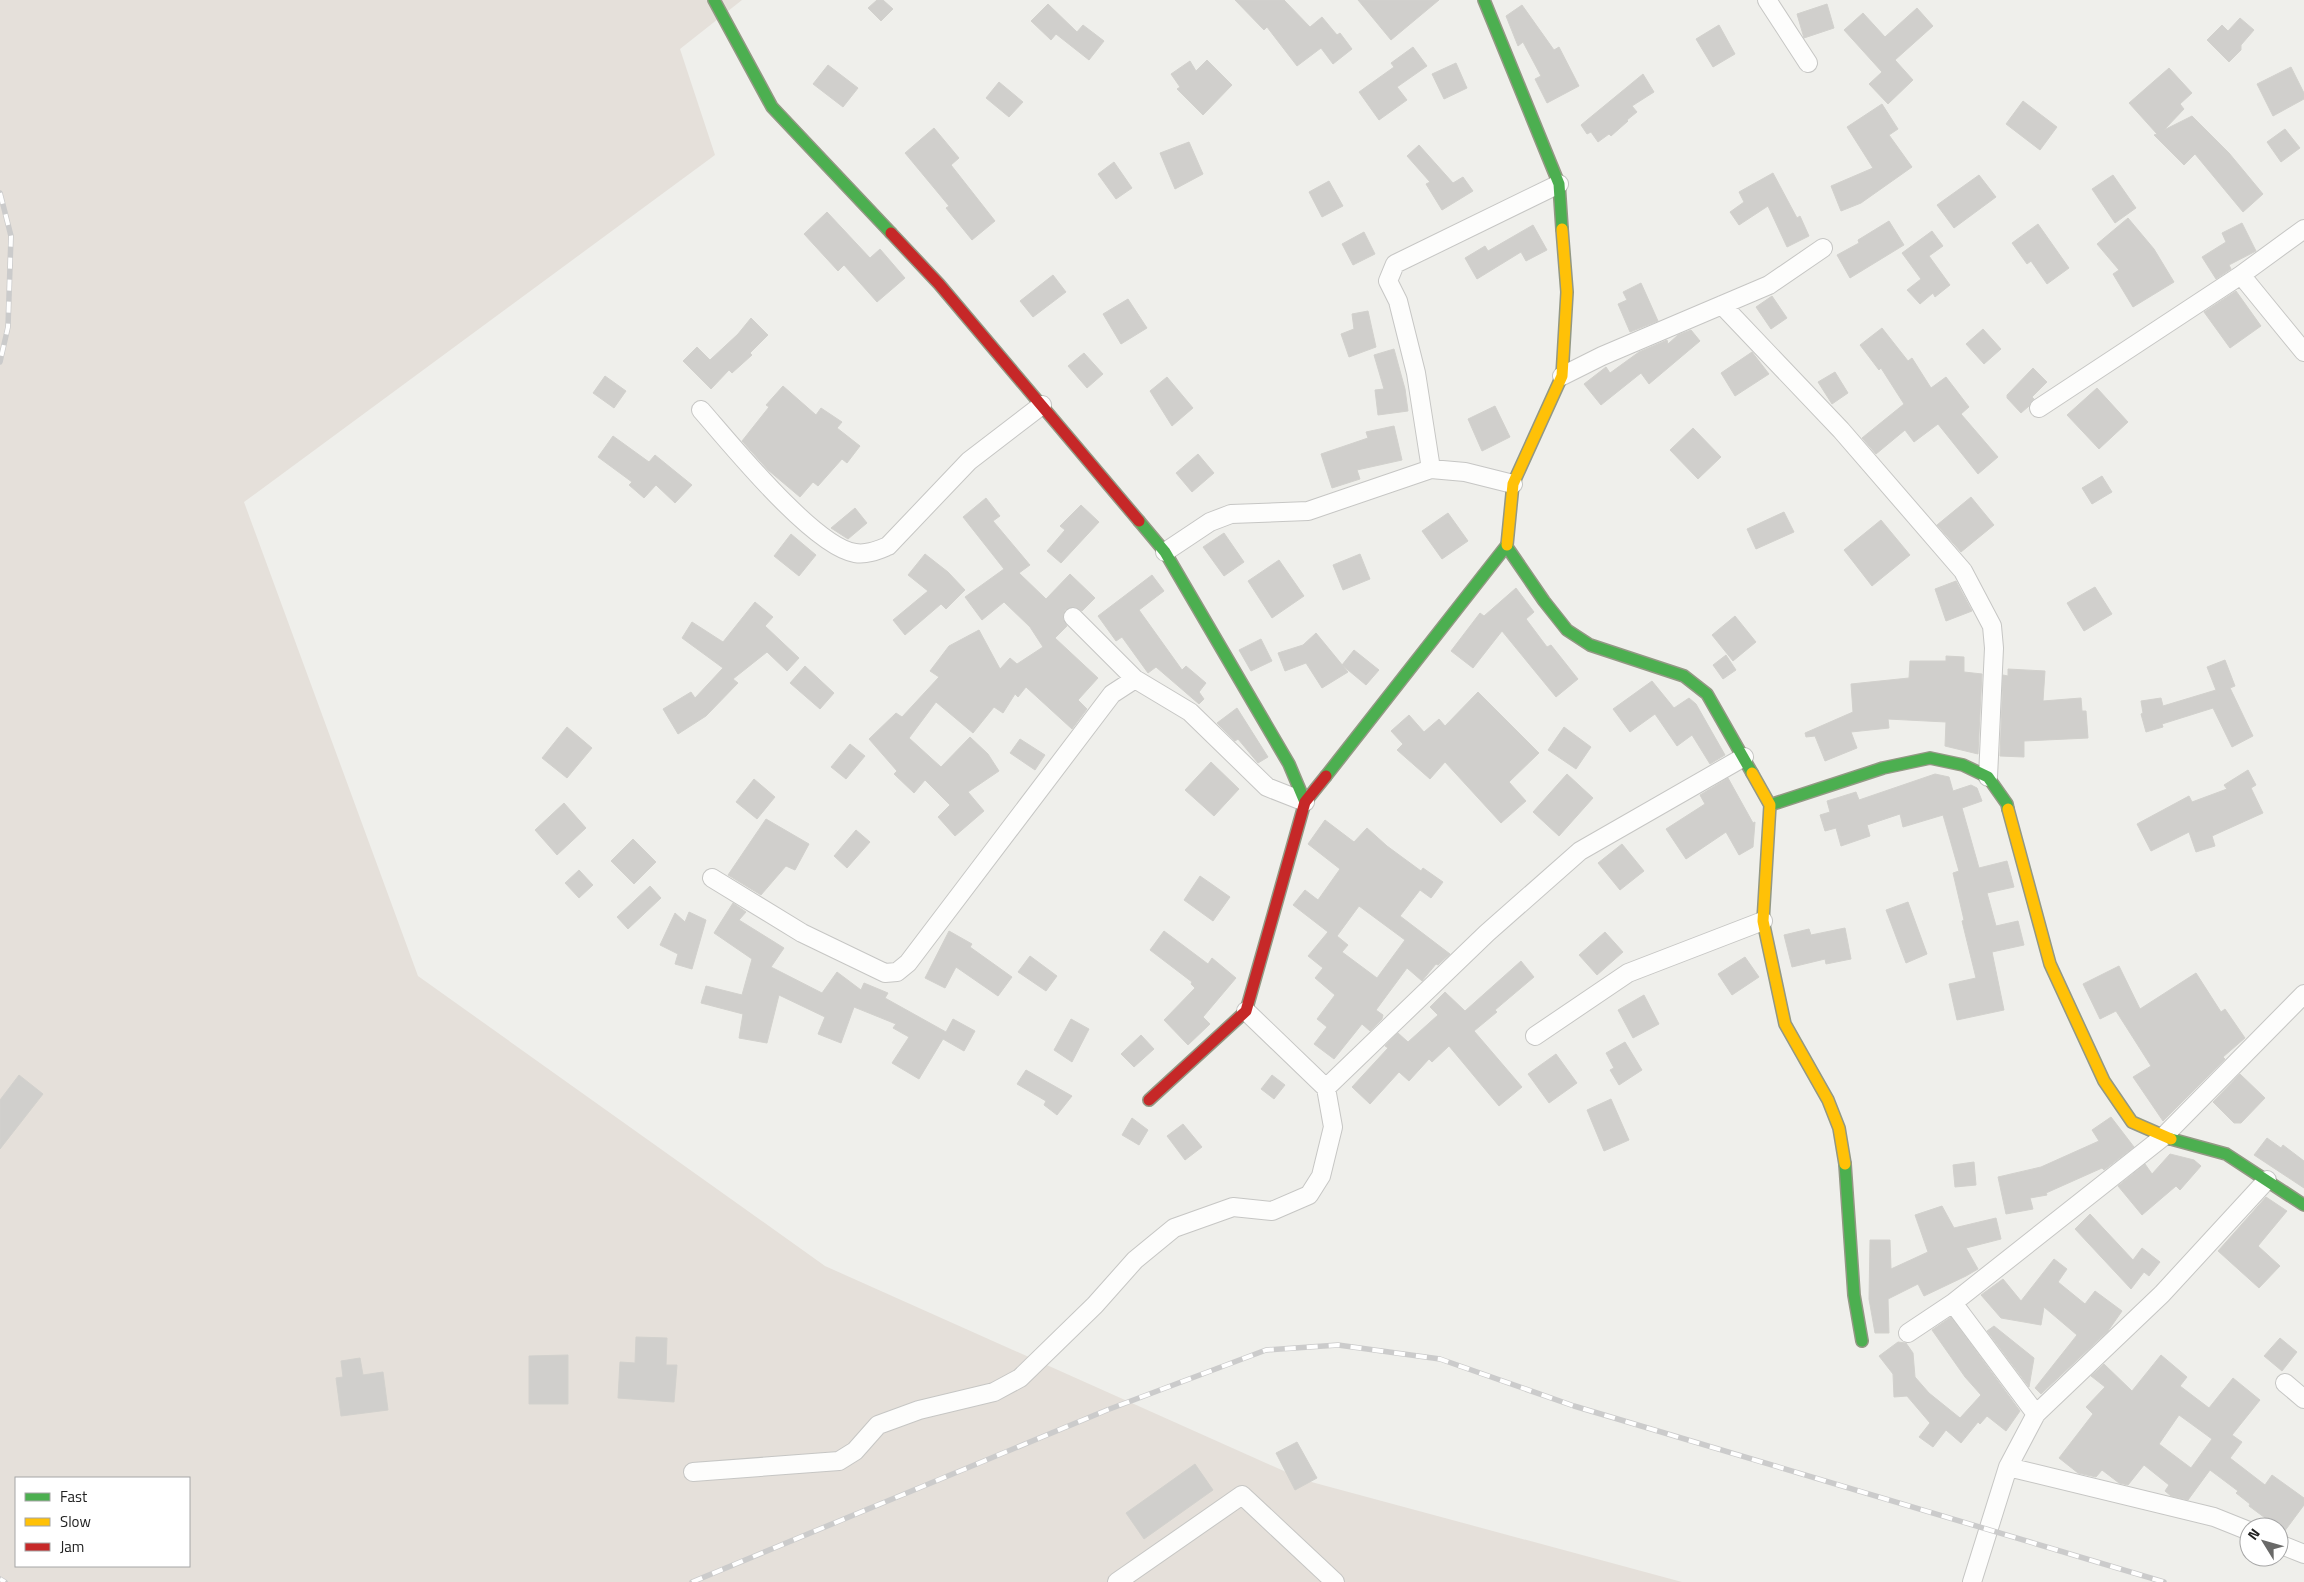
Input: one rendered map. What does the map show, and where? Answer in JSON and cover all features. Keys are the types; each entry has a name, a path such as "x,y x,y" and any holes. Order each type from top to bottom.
{"street":[{"path":"714,0 772,107 939,284 1165,552 1289,764 1305,802"},
{"path":"1767,0 1808,63"},
{"path":"1149,1100 1246,1012 1305,802 1508,546 1513,484 1562,376 1567,292 1559,184 1485,1"},
{"path":"1431,469 1416,373 1398,301 1388,281 1390,274 1395,264 1559,184"},
{"path":"2039,408 2304,230"},
{"path":"1562,376 1769,285 1823,248"},
{"path":"2241,274 2304,352"},
{"path":"1722,305 1841,430 1963,571 1992,626 1994,648 1988,777"},
{"path":"701,410 778,496 833,545 855,553 872,552 888,546 969,460 1042,404"},
{"path":"1165,552 1210,522 1231,514 1308,511 1431,469 1465,472 1513,484"},
{"path":"1508,546 1544,601 1567,630 1590,645 1684,676 1708,694 1770,805 1763,921 1785,1024 1828,1100 1839,1128 1844,1152 1854,1295 1862,1341"},
{"path":"1073,617 1135,679 1190,712 1267,787 1305,802"},
{"path":"712,878 802,933 884,973 897,972 908,963 1112,694 1135,679"},
{"path":"1326,1088 1487,934 1580,851 1744,757"},
{"path":"1770,805 1883,768 1930,758 1964,765 1988,777 2007,804 2050,964 2104,1081 2132,1122 2163,1137 2226,1154 2304,1205"},
{"path":"1535,1036 1628,973 1763,921"},
{"path":"1908,1333 1953,1303 2163,1137 2304,994"},
{"path":"693,1472 839,1461 855,1451 878,1425 919,1410 994,1392 1020,1378 1095,1305 1136,1260 1174,1228 1233,1207 1272,1211 1309,1195 1322,1176 1333,1127 1326,1088 1246,1012"},
{"path":"1972,1582 2008,1467 2036,1414 2162,1294 2266,1180"},
{"path":"1953,1303 2036,1414"},
{"path":"2285,1383 2304,1399"},
{"path":"2008,1467 2214,1517 2239,1527"},
{"path":"1117,1582 1242,1495 1335,1582"},
{"path":"2289,1548 2304,1554"}],"shaded area":[{"path":"0,0 742,0 680,49 715,155 244,502 418,976 825,1266 1304,1480 1682,1582 0,1582"}],"building":[{"path":"877,0 883,0 893,9 881,21 868,8"},
{"path":"1235,0 1284,0 1310,27 1322,17 1337,35 1340,33 1352,49 1333,64 1321,48 1297,66 1267,27 1264,30"},
{"path":"1358,0 1439,0 1391,40"},
{"path":"1048,4 1077,32 1083,25 1104,41 1089,60 1056,34 1051,40 1031,21"},
{"path":"1827,4 1834,28 1804,38 1797,14"},
{"path":"1522,5 1554,50 1559,47 1579,86 1547,103 1535,79 1541,76 1523,42 1518,46 1506,16"},
{"path":"1917,8 1933,26 1895,60 1913,80 1888,104 1869,84 1882,72 1844,30 1863,13 1885,37"},
{"path":"2240,18 2254,30 2241,45 2241,50 2229,62 2207,40 2222,25 2228,31"},
{"path":"1719,25 1735,54 1713,67 1696,39"},
{"path":"1413,47 1427,66 1397,87 1407,100 1379,120 1359,92 1394,67 1391,63"},
{"path":"1207,60 1232,85 1203,115 1177,89 1180,87 1171,74 1190,61 1196,71"},
{"path":"1456,63 1467,88 1444,99 1432,74"},
{"path":"828,65 858,88 843,107 813,84"},
{"path":"2291,67 2304,93 2304,99 2273,116 2257,84"},
{"path":"2169,68 2192,93 2180,104 2184,109 2164,130 2192,116 2229,153 2263,194 2243,212 2195,154 2184,165 2154,135 2157,134 2129,103"},
{"path":"1643,74 1654,92 1632,106 1637,112 1611,136 1609,134 1598,142 1591,132 1587,134 1581,125"},
{"path":"999,82 1023,102 1009,117 986,98"},
{"path":"2023,101 2057,127 2040,150 2006,124"},
{"path":"1882,104 1898,129 1889,135 1912,167 1861,203 1841,211 1831,186 1873,168 1847,127"},
{"path":"934,128 959,158 951,165 995,221 972,240 946,208 949,206 905,153"},
{"path":"2285,129 2300,148 2281,162 2267,142"},
{"path":"1189,142 1203,174 1175,189 1160,153"},
{"path":"1419,145 1453,183 1463,177 1473,191 1442,210 1426,184 1430,182 1407,156"},
{"path":"1114,162 1132,188 1116,199 1098,174"},
{"path":"1773,173 1797,218 1800,216 1809,236 1787,247 1768,206 1739,225 1730,212 1744,202 1739,192"},
{"path":"1979,175 1996,197 1954,228 1937,205"},
{"path":"2113,175 2136,208 2115,223 2092,189"},
{"path":"1329,181 1343,206 1322,217 1309,192"},
{"path":"827,212 870,258 880,249 905,278 877,302 844,265 838,271 804,234"},
{"path":"2128,218 2154,249 2174,282 2133,307 2113,274 2119,270 2097,244"},
{"path":"1889,221 1904,245 1850,278 1837,255 1859,243 1858,240"},
{"path":"2242,223 2256,251 2229,265 2231,269 2216,279 2202,257 2226,242 2222,233"},
{"path":"2038,224 2069,268 2047,284 2031,261 2027,264 2012,243"},
{"path":"1533,225 1547,250 1526,261 1521,252 1477,279 1465,258 1485,246 1488,251"},
{"path":"1932,231 1943,246 1929,256 1950,285 1935,297 1933,293 1920,304 1907,290 1921,279 1902,253"},
{"path":"1364,232 1375,254 1353,265 1342,244"},
{"path":"1053,275 1066,292 1033,317 1020,301"},
{"path":"1641,283 1658,321 1630,332 1618,304 1627,300 1623,292"},
{"path":"2236,291 2261,326 2230,348 2204,312"},
{"path":"1772,296 1787,318 1771,329 1756,307"},
{"path":"1128,299 1147,328 1121,344 1103,314"},
{"path":"1368,311 1376,347 1349,357 1341,334 1354,329 1352,314"},
{"path":"751,318 768,335 750,353 752,355 732,373 729,370 711,389 683,361 697,347 710,360 738,334"},
{"path":"1882,328 1908,361 1912,358 1931,388 1946,377 1969,407 1961,414 1998,457 1978,474 1938,424 1914,442 1905,430 1876,454 1862,438 1904,404 1881,368 1879,370 1860,345"},
{"path":"1983,329 2001,349 1984,364 1966,344"},
{"path":"1691,330 1700,341 1649,384 1641,373 1601,405 1584,384 1606,367 1610,373 1639,352 1667,340 1668,344 1678,335"},
{"path":"1394,349 1405,389 1408,411 1378,415 1375,390 1384,389 1374,355"},
{"path":"1752,352 1769,374 1735,396 1721,373"},
{"path":"1084,353 1103,374 1087,388 1068,366"},
{"path":"2033,368 2047,382 2032,397 2034,399 2021,413 2007,398 2007,395"},
{"path":"1835,372 1848,393 1832,404 1818,382"},
{"path":"605,376 626,391 614,408 593,393"},
{"path":"1167,377 1193,408 1172,426 1150,391"},
{"path":"783,386 816,415 821,408 842,422 837,428 860,446 847,463 842,459 818,486 813,482 800,497 768,470 742,441 769,407 766,405"},
{"path":"2097,388 2128,422 2099,449 2067,415"},
{"path":"1495,406 1510,437 1482,451 1468,419"},
{"path":"1394,426 1402,460 1357,470 1360,479 1332,488 1321,454 1368,438 1366,432"},
{"path":"1693,428 1721,457 1698,479 1670,450"},
{"path":"613,436 649,462 655,455 692,485 675,503 656,485 644,498 629,485 632,482 598,457"},
{"path":"1198,454 1214,473 1192,492 1176,473"},
{"path":"2102,476 2112,492 2092,504 2082,488"},
{"path":"1971,497 1994,525 1961,552 1937,525"},
{"path":"986,498 1000,516 993,521 1030,565 1019,573 1046,599 1070,574 1095,598 1082,611 1075,607 1065,610 1063,619 1067,626 1055,638 1098,678 1078,700 1087,709 1072,729 1026,687 1018,697 1015,694 1003,713 994,707 973,733 936,702 909,738 941,767 970,737 988,754 999,771 968,792 984,811 955,836 938,817 950,805 925,780 914,793 894,774 897,771 869,739 896,713 902,717 939,677 930,671 949,646 979,630 1000,669 1010,658 1017,664 1043,647 1030,627 1004,602 982,620 965,597 1004,569 963,517"},
{"path":"1081,505 1099,522 1061,563 1047,551 1065,530 1060,526"},
{"path":"855,508 867,523 848,539 831,528"},
{"path":"1784,512 1794,532 1756,549 1747,529"},
{"path":"1448,513 1468,541 1442,559 1422,531"},
{"path":"1881,520 1910,555 1872,586 1844,550"},
{"path":"1224,533 1244,562 1224,576 1203,547"},
{"path":"791,534 816,555 799,576 774,556"},
{"path":"925,554 948,572 965,590 946,609 941,604 905,635 893,620 928,591 908,575"},
{"path":"1360,554 1370,579 1343,590 1333,565"},
{"path":"1279,560 1304,596 1272,618 1248,581"},
{"path":"1152,575 1164,591 1139,610 1182,670 1186,666 1206,683 1199,692 1204,699 1199,704 1156,667 1148,673 1122,637 1116,641 1098,616"},
{"path":"1956,581 1972,611 1946,621 1935,589"},
{"path":"2095,587 2112,614 2084,631 2067,603"},
{"path":"1516,588 1534,612 1526,619 1547,647 1551,645 1578,679 1556,697 1502,631 1473,668 1451,651 1480,613 1484,616"},
{"path":"755,602 773,617 765,626 799,658 787,671 767,652 733,679 738,683 706,716 678,734 663,709 691,692 695,698 723,668 682,638 692,622 723,642"},
{"path":"1735,616 1756,642 1733,661 1712,635"},
{"path":"1316,633 1348,672 1322,688 1306,663 1285,671 1278,653 1303,645"},
{"path":"1261,639 1272,661 1251,671 1239,650"},
{"path":"1354,650 1379,670 1366,685 1342,665"},
{"path":"1726,655 1736,670 1723,679 1713,665"},
{"path":"1946,656 1964,657 1964,672 1982,674 1978,754 1945,746 1946,722 1888,719 1889,728 1851,732 1857,748 1825,761 1815,736 1806,737 1805,733 1853,712 1851,684 1909,678 1910,661 1946,661"},
{"path":"2225,660 2235,686 2230,688 2253,736 2232,747 2213,708 2162,724 2163,727 2146,732 2141,714 2143,713 2141,701 2161,698 2163,706 2216,690 2207,667"},
{"path":"805,666 834,693 820,709 790,683"},
{"path":"2008,669 2045,671 2043,701 2081,698 2082,711 2086,711 2088,738 2024,741 2024,757 2000,756 2003,675 2008,676"},
{"path":"1652,681 1674,708 1689,698 1696,704 1725,755 1710,764 1692,735 1677,746 1655,714 1630,732 1613,709"},
{"path":"1478,692 1539,753 1509,782 1526,801 1501,823 1445,762 1430,779 1397,750 1403,744 1391,731 1409,715 1424,732 1439,719 1445,726"},
{"path":"1237,708 1268,757 1258,763 1238,739 1235,741 1217,723"},
{"path":"567,727 592,748 567,778 542,758"},
{"path":"1564,727 1591,747 1576,769 1548,750"},
{"path":"1020,739 1045,755 1035,770 1010,753"},
{"path":"850,744 865,756 846,779 831,767"},
{"path":"1211,762 1239,789 1214,816 1185,790"},
{"path":"2248,770 2256,785 2251,788 2263,813 2212,836 2215,846 2196,852 2189,832 2151,851 2137,824 2189,796 2192,802 2227,789 2224,785"},
{"path":"1567,774 1593,798 1559,836 1533,812"},
{"path":"1935,774 1949,777 1953,791 1971,785 1977,788 1982,801 1962,808 1979,868 2007,861 2014,887 1987,893 1996,926 2018,921 2024,945 1992,952 2004,1010 1957,1020 1949,984 1976,978 1953,873 1959,871 1943,815 1903,827 1900,814 1867,825 1870,836 1841,846 1836,828 1825,831 1820,815 1830,812 1827,801 1856,792 1859,800"},
{"path":"1728,778 1753,823 1755,822 1753,847 1739,855 1726,832 1686,859 1666,829 1705,804 1700,795"},
{"path":"754,779 775,797 757,819 736,802"},
{"path":"564,803 586,828 557,855 535,830"},
{"path":"766,819 809,844 795,870 786,866 761,895 728,875"},
{"path":"1325,820 1354,842 1367,828 1387,846 1421,871 1423,868 1443,882 1431,898 1420,890 1400,916 1450,954 1438,965 1436,964 1422,981 1407,968 1376,1010 1383,1015 1382,1019 1370,1031 1362,1024 1334,1059 1314,1044 1327,1027 1317,1019 1335,995 1315,978 1323,968 1308,956 1328,932 1293,905 1305,890 1318,900 1340,869 1308,844","holes":["1359,906 1405,940 1377,978 1342,952 1348,945 1337,936"]},
{"path":"856,830 870,842 847,868 834,856"},
{"path":"633,839 656,862 634,884 611,861"},
{"path":"1622,844 1644,871 1620,890 1598,863"},
{"path":"579,870 593,885 579,898 565,883"},
{"path":"1200,876 1230,897 1213,921 1184,900"},
{"path":"650,886 661,898 628,929 617,917"},
{"path":"1908,902 1927,954 1906,963 1886,910"},
{"path":"733,903 746,912 739,920 784,948 771,967 822,993 837,972 861,990 864,983 888,993 885,998 946,1032 953,1019 975,1031 964,1051 943,1039 919,1079 892,1063 909,1037 893,1028 896,1024 854,1007 841,1043 818,1034 825,1017 779,995 767,1043 739,1038 743,1014 701,1003 706,986 742,995 752,959 714,933"},
{"path":"689,912 706,920 692,969 675,964 678,954 660,945 675,913 685,922"},
{"path":"1845,928 1851,959 1826,964 1825,959 1792,967 1784,935 1809,929 1811,935"},
{"path":"949,931 972,944 970,947 1012,977 998,996 956,967 945,988 925,978"},
{"path":"1164,931 1208,964 1212,958 1236,978 1203,1017 1210,1024 1188,1045 1164,1020 1195,988 1191,984 1192,982 1150,950"},
{"path":"1605,932 1623,952 1597,975 1579,955"},
{"path":"1030,956 1057,976 1046,991 1018,972"},
{"path":"1745,957 1759,977 1732,995 1718,974"},
{"path":"1521,961 1534,977 1495,1010 1497,1012 1474,1031 1522,1087 1499,1106 1449,1046 1432,1062 1429,1059 1409,1081 1399,1072 1370,1104 1352,1087 1388,1048 1385,1046 1398,1033 1408,1042 1438,1015 1430,1007 1445,992 1465,1011"},
{"path":"2119,966 2140,1009 2196,973 2221,1012 2225,1009 2245,1038 2223,1057 2225,1059 2163,1121 2133,1077 2151,1066 2116,1011 2100,1019 2083,984"},
{"path":"1644,995 1659,1024 1633,1038 1618,1010"},
{"path":"1071,1019 1089,1029 1072,1062 1054,1050"},
{"path":"1141,1035 1154,1049 1134,1067 1121,1054"},
{"path":"1625,1042 1642,1070 1619,1085 1610,1070 1614,1068 1606,1053"},
{"path":"1556,1054 1577,1083 1549,1103 1528,1074"},
{"path":"1026,1070 1072,1096 1057,1115 1044,1105 1046,1101 1017,1084"},
{"path":"2240,1074 2265,1098 2241,1123 2234,1123 2213,1102"},
{"path":"19,1075 43,1094 0,1149 0,1100"},
{"path":"1272,1075 1285,1085 1274,1099 1261,1089"},
{"path":"1611,1099 1629,1140 1604,1151 1587,1110"},
{"path":"2111,1117 2134,1147 2104,1170 2102,1168 2046,1193 2047,1195 2030,1198 2033,1209 2006,1214 1998,1177 2041,1167 2099,1141 2092,1130"},
{"path":"1132,1118 1148,1130 1139,1145 1122,1135"},
{"path":"1183,1124 1202,1147 1185,1160 1167,1136"},
{"path":"2267,1138 2281,1148 2283,1145 2304,1161 2304,1188 2254,1155"},
{"path":"2170,1154 2194,1160 2201,1166 2180,1190 2176,1186 2142,1215 2118,1186 2145,1164 2152,1174"},
{"path":"1974,1162 1976,1185 1955,1187 1953,1165"},
{"path":"2266,1197 2287,1211 2258,1246 2280,1266 2259,1288 2218,1251"},
{"path":"1942,1206 1954,1228 1996,1218 2001,1239 1966,1248 1978,1269 1966,1276 1924,1296 1918,1284 1888,1299 1889,1333 1875,1333 1869,1299 1870,1240 1890,1240 1891,1269 1928,1252 1915,1215"},
{"path":"2090,1214 2133,1260 2142,1248 2160,1262 2149,1276 2144,1272 2131,1289 2075,1229"},
{"path":"2054,1259 2067,1269 2058,1282 2085,1304 2095,1291 2122,1311 2108,1331 2041,1394 2035,1388 2077,1335 2044,1307 2041,1325 2001,1318 1981,1295 2003,1279 2021,1301"},
{"path":"1951,1317 2020,1411 2006,1431 1987,1416 1980,1424 1978,1422 1961,1443 1946,1430 1933,1447 1919,1437 1930,1423 1907,1396 1894,1397 1893,1374 1879,1356 1898,1342 1906,1343 1913,1353 1915,1377 1929,1393 1960,1418 1981,1395 1965,1377 1932,1330"},
{"path":"1994,1326 2034,1358 2029,1387 1987,1331"},
{"path":"636,1337 667,1338 666,1365 677,1365 674,1402 618,1398 620,1362 635,1363"},
{"path":"2280,1338 2297,1352 2282,1371 2264,1356"},
{"path":"568,1355 568,1404 529,1404 529,1356"},
{"path":"2161,1355 2187,1377 2180,1386 2209,1408 2233,1378 2260,1400 2232,1435 2242,1442 2230,1458 2265,1485 2272,1475 2304,1498 2304,1505 2289,1525 2289,1517 2264,1517 2236,1493 2238,1491 2210,1470 2188,1500 2171,1496 2165,1491 2169,1485 2144,1465 2128,1485 2119,1483 2102,1470 2096,1477 2078,1473 2059,1458 2093,1414 2086,1407 2105,1387 2091,1376 2104,1364 2132,1391","holes":["2179,1415 2212,1439 2191,1468 2159,1444"]},
{"path":"360,1358 363,1375 383,1372 388,1410 341,1416 336,1378 343,1377 341,1361"},
{"path":"1297,1442 1317,1478 1295,1490 1276,1453"},
{"path":"1195,1464 1213,1490 1144,1539 1126,1513"}],"railway":[{"path":"0,193 11,236 8,327 0,362"},
{"path":"692,1582 1107,1410 1266,1350 1338,1345 1440,1359 1574,1406 2164,1582"},
{"path":"0,1579 5,1582"}],"traffic: fast":[{"path":"714,0 772,107 891,233"},
{"path":"1484,0 1559,184 1562,229"},
{"path":"1139,521 1165,552 1289,764 1305,802"},
{"path":"1326,776 1507,545"},
{"path":"1507,547 1544,601 1567,630 1590,645 1684,676 1707,694 1752,773"},
{"path":"1770,805 1883,768 1930,758 1963,765 1988,777 2007,804 2008,809"},
{"path":"2171,1139 2226,1154 2304,1205"},
{"path":"1845,1164 1854,1295 1862,1341"}],"traffic: slow":[{"path":"1507,545 1513,484 1562,376 1567,292 1562,229"},
{"path":"1752,773 1770,805 1763,921 1785,1024 1828,1100 1839,1128 1845,1164"},
{"path":"2008,809 2050,964 2104,1081 2132,1122 2171,1139"}],"traffic: jam":[{"path":"891,233 939,284 1139,521"},
{"path":"1149,1100 1246,1011 1305,802 1326,776"}]}
